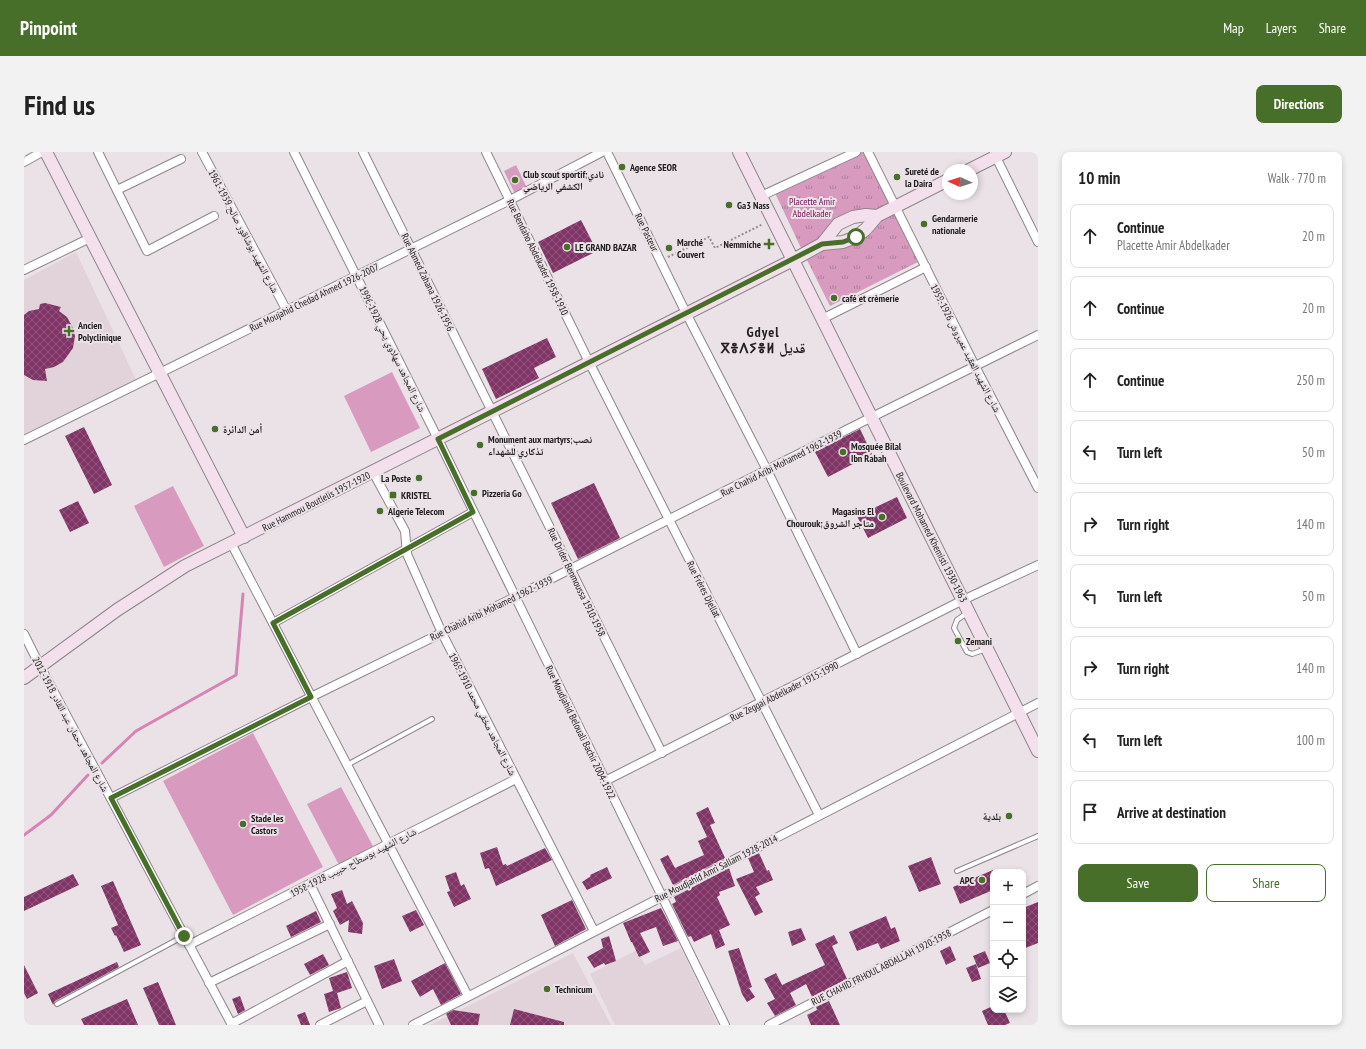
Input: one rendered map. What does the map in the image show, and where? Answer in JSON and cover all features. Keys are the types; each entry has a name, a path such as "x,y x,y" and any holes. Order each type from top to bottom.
{"main road":[{"path":"46,152 244,537"},
{"name":"Boulevard Mohamed Khemisti 1930-1963","path":"739,152 1038,751"},
{"path":"978,165 998,154"},
{"path":"822,244 843,242 856,237 866,229 877,216 942,183"},
{"path":"822,244 838,224 853,217 866,215 877,216"},
{"name":"Rue Hammou Boutlelis 1957-1920","path":"24,678 117,610 185,566 822,244"}],"street":[{"path":"24,162 42,152"},
{"path":"98,152 147,251 214,216"},
{"name":"شارع الشهيد بوشاقور صالح 1939-1961","path":"202,152 287,311"},
{"name":"شارع المجاهد سهلاوي يحي 1928-1996","path":"294,152 438,439"},
{"name":"Rue Ahmed Zahana 1926-1956","path":"363,152 492,411"},
{"name":"Rue Bendaho Abdelkader 1958-1910","path":"486,152 589,362"},
{"name":"Rue Moujahid Chedad Ahmed 1926-2007","path":"24,440 510,200 602,152"},
{"name":"Rue Pasteur","path":"607,152 686,313 767,470 857,654"},
{"path":"762,196 856,152"},
{"name":"شارع الشهيد العقيد عميروش 1926-1959","path":"868,152 1038,488"},
{"path":"998,154 1038,242"},
{"path":"117,190 181,159"},
{"path":"24,270 90,238"},
{"path":"822,319 926,267"},
{"name":"Rue Chahid Aribi Mohamed 1962-1939","path":"111,798 1038,335"},
{"name":"Rue Frères Djellat","path":"589,362 819,815"},
{"name":"Rue Drider Benmoussa 1910-1958","path":"492,411 662,753"},
{"name":"Rue Moudjahid Belouali Bachir 2004-1922","path":"438,439 725,1025"},
{"name":"شارع المجاهد مخفي محمد 1910-1969","path":"373,472 405,531 407,554 442,632 594,931"},
{"path":"273,623 473,512"},
{"path":"231,543 468,996"},
{"name":"Rue Zeggai Abdelkader 1915-1990","path":"605,781 963,600 1038,565"},
{"name":"شارع المجاهد دحمان عبد القادر 1918-2012","path":"24,634 232,1025"},
{"name":"Rue Moudjahid Amri Sallam 1928-2014","path":"413,1025 1038,703"},
{"name":"شارع الشهيد بوسطاح حبيب 1928-1958","path":"189,945 516,779"},
{"path":"310,884 379,1025"},
{"path":"1026,892 1038,886"},
{"name":"RUE CHAHID FRHOUL ABDALLAH 1920-1958","path":"769,1025 990,912"},
{"path":"209,983 330,924"},
{"path":"232,1025 348,961"},
{"path":"320,1025 367,1001"}],"lane":[{"path":"969,612 957,620 954,628 967,652 972,654 987,648"},
{"path":"347,765 432,719"},
{"path":"957,871 1038,836"},
{"path":"57,1004 184,936"}],"path":[{"path":"660,261 710,237 715,248 773,219"}],"shaded area":[{"name":"Ancien Polyclinique","path":"76,252 137,382 24,437 24,280"},
{"path":"681,948 718,1025 615,1025 590,974 637,950 645,965"},
{"name":"Technicum","path":"573,953 611,1025 430,1025"}],"green space":[{"name":"Placette Amir Abdelkader","path":"860,152 865,152 891,204 801,248 775,193"},
{"name":"Club scout sportif;نادي الكشفي الرياضي","path":"516,165 527,188 515,194 504,171"},
{"name":"Placette Amir Abdelkader","path":"895,214 918,262 830,306 806,258 822,248 846,247 871,234 881,220"},
{"path":"392,372 420,428 371,452 344,396"},
{"path":"173,486 204,546 164,567 134,506"},
{"name":"Stade les Castors","path":"253,733 323,867 233,915 163,781"},
{"path":"341,787 373,846 339,865 307,804"}],"building":[{"name":"LE GRAND BAZAR","path":"581,220 597,251 553,273 538,242"},
{"path":"45,303 61,307 59,311 67,317 75,336 73,348 63,362 54,367 45,369 47,381 33,380 24,375 24,315 29,311 39,309 40,304"},
{"path":"547,338 556,357 534,368 539,378 496,399 482,369"},
{"path":"84,427 112,485 94,494 65,436"},
{"name":"Mosquée Bilal Ibn Rabah","path":"860,429 872,454 828,477 815,452"},
{"path":"594,483 620,538 578,559 551,503"},
{"name":"Magasins El Chourouk;متاجر الشروق","path":"897,497 907,518 868,538 857,516"},
{"path":"78,501 89,523 70,532 59,510"},
{"path":"708,807 715,823 710,825 725,858 673,885 660,859 668,855 675,868 704,855 698,841 707,837 696,813"},
{"path":"497,847 503,865 506,864 507,866 545,848 552,860 496,886 489,868 485,869 480,853"},
{"path":"759,853 773,880 756,887 760,894 755,897 763,912 755,916 736,879 754,872 748,858"},
{"path":"931,857 941,884 919,892 908,866"},
{"path":"607,867 612,878 587,890 582,882 591,876 590,875"},
{"path":"729,868 735,886 719,892 720,895 717,897 730,925 719,930 725,945 716,949 711,934 694,942 691,936 688,937 672,904 676,902 674,897"},
{"name":"APC","path":"990,871 990,891 960,904 953,887"},
{"path":"456,872 461,886 464,884 471,899 454,907 447,892 450,891 445,876"},
{"path":"73,874 79,885 24,911 24,897"},
{"path":"113,881 141,945 124,952 111,928 118,925 101,886"},
{"path":"342,890 347,904 352,901 363,923 362,934 348,932 349,920 340,925 333,911 337,908 331,894"},
{"path":"572,900 586,929 555,946 541,915"},
{"path":"1038,902 1038,943 1026,948 1026,941 1026,907"},
{"path":"661,908 678,941 663,946 656,927 640,933 650,952 639,957 623,923"},
{"path":"416,910 424,925 410,932 402,916"},
{"path":"316,911 321,922 291,937 286,926"},
{"path":"886,916 891,929 895,927 900,941 881,949 878,943 857,951 849,932"},
{"path":"801,928 806,940 792,946 788,932"},
{"path":"834,935 838,943 832,946 847,979 812,997 806,984 790,993 796,1005 775,1016 767,1003 775,999 764,979 776,973 782,985 825,965 815,944"},
{"path":"609,936 616,961 605,965 604,963 594,968 587,957 603,948 601,939"},
{"path":"950,946 956,960 946,965 940,951"},
{"path":"739,948 752,987 749,988 755,997 747,1002 742,994 728,951"},
{"path":"985,951 990,963 978,968 973,956"},
{"path":"323,954 329,965 310,975 304,964"},
{"path":"394,959 402,981 382,989 374,966"},
{"path":"117,962 119,967 55,1001 53,1005 48,994"},
{"path":"445,963 461,994 441,1005 433,989 420,997 411,981"},
{"path":"976,964 981,979 972,982 966,968"},
{"path":"24,965 38,993 27,999 24,993"},
{"path":"347,972 352,988 337,993 341,1008 329,1012 324,994 333,991 329,978"},
{"path":"158,982 176,1025 159,1025 143,988"},
{"path":"240,996 245,1010 238,1014 232,999"},
{"path":"127,999 138,1025 84,1025 81,1019"},
{"path":"829,1001 840,1025 811,1025 807,1015 817,1010 816,1007"},
{"path":"990,1007 990,1013 1005,1013 1010,1023 1005,1025 988,1025 982,1011"},
{"path":"514,1009 564,1022 564,1025 510,1025"},
{"path":"453,1010 480,1014 478,1025 451,1025 446,1014"},
{"path":"305,1012 310,1025 301,1025 297,1015"}],"waterway":[{"path":"102,763 136,731 236,675 243,594"},
{"path":"24,835 51,815 88,775"}],"place":[{"name":"Agence SEOR","path":"622,167"},
{"name":"Sureté de la Daira","path":"897,177"},
{"name":"Club scout sportif;نادي الكشفي الرياضي","path":"515,180"},
{"name":"Ga3 Nass","path":"729,205"},
{"name":"Gendarmerie nationale","path":"924,224"},
{"name":"Nemmiche","path":"769,244"},
{"name":"LE GRAND BAZAR","path":"567,247"},
{"name":"Marché Couvert","path":"669,248"},
{"name":"café et crèmerie","path":"834,298"},
{"name":"Ancien Polyclinique","path":"69,331"},
{"name":"أمن الدائرة","path":"215,429"},
{"name":"Monument aux martyrs;نصب تذكاري للشهداء","path":"480,445"},
{"name":"Mosquée Bilal Ibn Rabah","path":"843,452"},
{"name":"La Poste","path":"419,478"},
{"name":"Pizzeria Go","path":"474,493"},
{"name":"KRISTEL","path":"393,495"},
{"name":"Algerie Telecom","path":"380,511"},
{"name":"Magasins El Chourouk;متاجر الشروق","path":"882,517"},
{"name":"Zemani","path":"958,641"},
{"name":"بلدية","path":"1009,816"},
{"name":"Stade les Castors","path":"243,824"},
{"name":"APC","path":"982,880"},
{"name":"Technicum","path":"547,989"}],"district":[{"name":"Gdyel ⴳⴻⴷⵢⴻⵍ قديل","path":"763,340"}],"route":[{"path":"184,936 111,798 311,697 273,623 473,512 438,439 822,244 843,242 856,237"}]}
